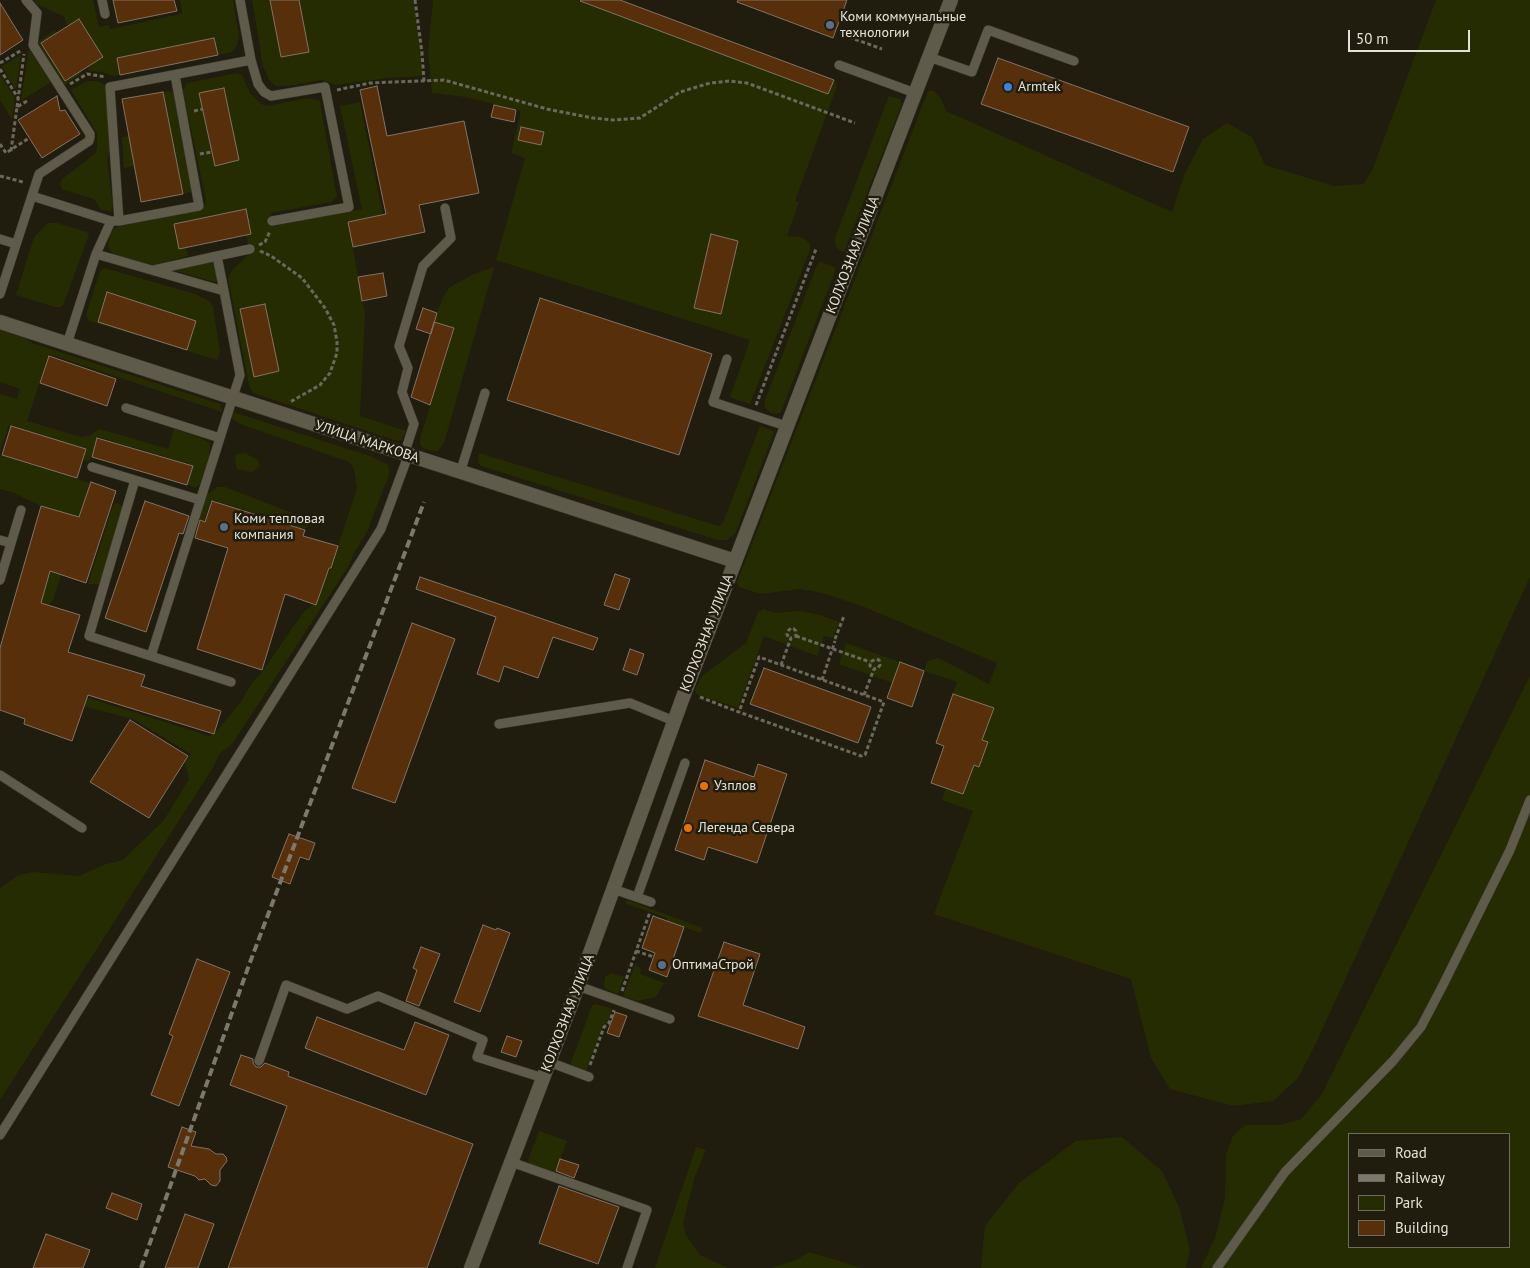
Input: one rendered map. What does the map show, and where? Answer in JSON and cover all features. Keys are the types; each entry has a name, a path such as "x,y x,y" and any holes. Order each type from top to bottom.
{"street":[{"name":"КОЛХОЗНАЯ УЛИЦА","path":"471,1268 578,986 674,721 951,0"},
{"name":"УЛИЦА МАРКОВА","path":"0,322 735,561"}],"lane":[{"path":"0,294 39,174 89,141 90,134 33,45 37,13 26,0"},
{"path":"102,0 105,14"},
{"path":"240,0 250,60 258,84 264,92 270,96 325,87 349,207 272,221"},
{"path":"929,57 972,72 988,30 1074,61"},
{"path":"67,344 96,254 115,221 110,87 250,60"},
{"path":"839,65 915,93"},
{"path":"32,196 115,221 199,206 174,75"},
{"path":"0,1136 381,529 406,455 414,424 402,392 408,368 399,346 423,266 451,238 445,208"},
{"path":"0,239 16,244"},
{"path":"153,270 250,249"},
{"path":"96,254 224,291"},
{"path":"151,656 240,375 217,256"},
{"path":"728,358 713,402 786,426"},
{"path":"460,473 485,393"},
{"path":"126,408 220,438"},
{"path":"92,468 200,500"},
{"path":"135,480 89,636 231,682"},
{"path":"0,580 21,510"},
{"path":"0,540 11,543"},
{"path":"498,724 630,703 674,721"},
{"path":"637,897 685,763"},
{"path":"0,775 82,828"},
{"path":"1217,1268 1285,1172 1393,1061 1421,1027 1501,868 1530,800"},
{"path":"613,889 651,902"},
{"path":"259,1061 286,985 347,1010 378,996 483,1040 478,1057 543,1078"},
{"path":"578,986 670,1019"},
{"path":"549,1062 588,1076"},
{"path":"511,1162 647,1210 627,1268"}],"path":[{"path":"415,0 424,81"},
{"path":"849,37 882,49"},
{"path":"0,63 25,48 10,151"},
{"path":"0,69 18,98"},
{"path":"62,90 87,74"},
{"path":"326,93 370,83 444,80 546,109 614,120 640,118 680,92 710,83 730,81 748,83 855,123"},
{"path":"17,107 27,101"},
{"path":"0,144 6,153 29,138"},
{"path":"0,176 35,186"},
{"path":"250,249 265,242 270,232 272,221"},
{"path":"250,249 271,256 302,278 325,308 334,325 337,352 330,373 320,384 289,402"},
{"path":"752,415 816,249"},
{"path":"822,680 844,616"},
{"path":"791,638 787,633 791,628 796,631 796,636"},
{"path":"781,665 791,638 796,636 870,662 874,659 880,662 880,666 874,669 864,695"},
{"path":"700,697 739,712 862,756 865,755 884,702 759,657 739,712"},
{"path":"870,662 870,666 874,669"},
{"path":"588,1076 604,1027 609,1023 650,912"},
{"path":"636,951 654,958"}],"green space":[{"path":"34,0 93,0 99,27 109,25 110,29 181,14 180,0 233,0 239,36 237,45 232,52 218,55 214,39 117,58 120,75 113,76 102,72 90,71 87,67 103,57 79,19 68,26 63,16 38,5"},
{"path":"252,0 413,0 421,50 422,76 388,78 335,85 322,80 276,86 269,80 263,66"},
{"path":"433,0 576,0 828,94 834,80 837,86 795,201 799,202 787,236 800,237 806,240 810,244 810,250 750,404 730,397 750,340 496,260 525,158 511,153 521,111 466,97 432,93 428,52"},
{"path":"1436,0 1530,0 1530,577 1315,1045 1298,1078 1273,1101 1233,1106 1170,1089 1151,1058 1131,979 934,914 973,811 942,800 946,788 963,794 974,765 987,742 982,740 993,708 953,694 957,682 924,671 927,662 938,658 989,684 997,663 862,606 822,593 800,589 761,594 739,587 737,582 928,91 934,91 940,97 946,111 1172,212 1185,173 1203,139 1227,123 1252,137 1265,165 1334,186 1364,184 1373,168"},
{"path":"55,30 57,33 41,43 64,81 80,72 81,74 62,86 37,43"},
{"path":"29,49 51,82 21,101"},
{"path":"21,55 16,90 2,66"},
{"path":"237,73 242,75 250,93 261,104 267,106 308,98 320,102 337,197 331,202 271,213 273,226 362,209 340,106 360,102 383,215 348,222 365,314 360,416 406,431 401,440 397,441 253,393 249,385 228,278 233,269 250,253 246,235 251,234 245,209 174,224 179,249 186,248 188,256 156,265 151,266 118,257 112,253 108,246 113,229 119,226 201,209 205,205 206,200 183,91 187,83"},
{"path":"0,74 15,98 12,119 0,100"},
{"path":"98,81 105,85 111,145 107,161 113,206 111,211 101,210 94,199 62,189 60,184 62,179 95,154 97,148 97,133 71,90 85,82"},
{"path":"172,91 192,189 191,192 183,194 163,92"},
{"path":"889,96 900,99 902,104 844,252 840,251 836,247 836,235"},
{"path":"129,136 134,166 124,168 122,137"},
{"path":"48,223 57,223 87,232 89,235 63,305 60,307 16,295 34,237"},
{"path":"209,261 213,262 216,270 217,279 215,282 173,270 175,267"},
{"path":"820,262 835,267 835,272 781,412 776,414 770,412 765,407 765,400 817,265"},
{"path":"494,267 444,443 438,451 428,450 422,447 420,443 421,436 454,329 434,322 437,313 443,297 450,287 474,274"},
{"path":"104,268 195,294 209,301 213,307 220,352 217,360 90,321 86,316 87,311 100,271"},
{"path":"0,330 24,338 32,343 220,404 222,412 49,354 27,421 81,437 91,435 100,429 168,449 174,429 199,437 210,443 209,456 200,484 195,488 188,484 193,465 98,437 90,460 86,461 84,460 86,449 9,425 0,452 0,394 17,399 20,389 0,382"},
{"path":"233,412 370,456 388,465 390,472 367,532 348,567 232,744 219,754 214,766 0,1100 0,888 19,875 33,872 79,876 106,864 123,860 164,820 189,779 185,763 191,754 133,719 82,706 60,689 209,736 214,734 240,703 252,683 305,610 316,604 324,580 331,568 357,488 354,469 349,462 243,425 231,417"},
{"path":"760,426 773,431 773,435 735,534 726,540 718,540 481,466 478,462 479,453 719,526 723,523"},
{"path":"245,453 258,460 260,466 252,472 237,469 236,454"},
{"path":"0,455 91,483 53,600 49,605 41,603 67,514 41,506 12,492 0,489"},
{"path":"218,487 225,487 308,519 309,524 306,528 302,528 213,500 211,500 205,521 201,521 198,515 207,494"},
{"path":"118,503 123,507 102,584 88,584 112,508 114,504"},
{"path":"763,609 775,613 800,611 820,615 839,622 833,638 824,636 817,656 764,636 738,708 696,694 695,690 702,676 746,643 758,612"},
{"path":"846,643 900,662 893,683 839,664"},
{"path":"1530,676 1530,1268 1201,1268 1215,1238 1225,1199 1226,1155 1233,1136 1245,1125 1280,1125 1301,1119 1322,1094"},
{"path":"627,900 702,928 701,933 666,921 667,918 625,903"},
{"path":"635,965 641,968 640,974 664,983 656,997 638,1001 623,996"},
{"path":"611,973 624,977 618,994 604,987 605,977"},
{"path":"596,1004 612,1009 608,1022 603,1025 586,1072 572,1066 571,1062 592,1006"},
{"path":"539,1131 567,1141 555,1173 530,1164 528,1160"},
{"path":"1122,1137 1162,1171 1179,1207 1190,1250 1186,1268 981,1268 985,1226 1018,1184 1076,1141"},
{"path":"696,1147 706,1150 695,1176 683,1223 686,1235 700,1255 728,1268 655,1268"},
{"path":"809,1252 862,1268 771,1268 796,1260"}],"building":[{"path":"113,0 174,0 177,11 118,23"},
{"path":"270,0 299,0 309,52 281,57"},
{"path":"581,0 620,0 834,80 828,94"},
{"path":"738,0 847,0 833,38 737,2"},
{"path":"0,3 23,40 0,55"},
{"path":"79,19 103,57 65,81 41,43"},
{"path":"214,38 218,55 120,75 117,58"},
{"path":"998,58 1189,127 1173,172 981,104"},
{"path":"377,86 387,136 464,121 479,193 419,205 425,232 353,247 348,222 386,214 360,90"},
{"path":"224,88 239,160 215,166 199,93"},
{"path":"163,92 183,194 141,202 122,99"},
{"path":"57,96 60,111 65,110 80,134 42,158 18,120"},
{"path":"494,105 516,110 514,122 491,117"},
{"path":"521,127 544,132 541,145 518,140"},
{"path":"246,209 251,234 179,249 174,224"},
{"path":"711,234 738,241 721,314 694,308"},
{"path":"383,273 387,296 362,301 358,277"},
{"path":"107,292 196,321 187,350 98,322"},
{"path":"540,298 712,354 679,455 507,400"},
{"path":"265,304 279,371 254,377 240,309"},
{"path":"423,308 437,313 431,334 416,329"},
{"path":"434,322 454,328 430,405 411,397"},
{"path":"49,356 116,379 107,406 40,383"},
{"path":"11,426 86,449 77,478 2,455"},
{"path":"97,438 193,466 187,485 92,457"},
{"path":"91,482 116,491 86,583 50,571 41,603 80,615 68,652 145,675 141,686 221,711 214,734 88,695 72,741 24,724 25,719 0,710 0,648 41,506 79,517"},
{"path":"145,501 189,516 183,534 179,533 146,632 105,618"},
{"path":"212,501 305,530 303,536 338,546 316,605 285,594 262,670 197,649 228,548 195,538 200,520 205,522"},
{"path":"615,574 630,579 619,610 604,605"},
{"path":"420,577 598,638 593,650 553,637 538,678 504,666 499,682 477,674 496,617 416,589"},
{"path":"412,623 455,639 395,803 352,788"},
{"path":"630,649 644,654 637,675 623,670"},
{"path":"900,662 924,671 912,707 887,698"},
{"path":"764,668 871,707 858,743 750,704"},
{"path":"953,694 994,708 982,740 988,742 979,767 974,765 963,794 931,783 944,746 936,743"},
{"path":"130,720 188,756 149,818 90,782"},
{"path":"705,760 754,777 758,764 787,774 757,863 708,847 704,860 675,850"},
{"path":"289,834 315,843 309,860 300,857 290,884 272,877"},
{"path":"653,916 684,927 667,977 649,970 655,953 642,948"},
{"path":"483,925 510,933 480,1012 454,1002"},
{"path":"724,942 760,954 743,1005 805,1027 798,1049 698,1016"},
{"path":"421,947 440,954 419,1006 406,1001 417,970 413,968"},
{"path":"197,959 230,972 179,1106 151,1095 173,1036 169,1034"},
{"path":"615,1012 627,1016 619,1037 607,1033"},
{"path":"317,1017 404,1050 415,1022 449,1035 426,1095 305,1048"},
{"path":"507,1036 522,1041 516,1057 501,1052"},
{"path":"241,1055 253,1059 256,1067 261,1067 265,1063 289,1072 288,1076 473,1144 427,1268 228,1268 287,1106 230,1085"},
{"path":"182,1127 196,1132 191,1146 209,1149 216,1154 223,1154 226,1157 227,1161 220,1170 220,1181 216,1186 211,1185 205,1179 199,1180 195,1176 168,1167"},
{"path":"560,1159 579,1165 574,1178 556,1171"},
{"path":"559,1186 619,1207 598,1264 539,1243"},
{"path":"112,1193 142,1204 137,1220 106,1208"},
{"path":"185,1214 214,1224 198,1268 165,1268"},
{"path":"46,1234 90,1250 83,1268 33,1268"}],"railway":[{"path":"141,1268 249,965 424,502"}],"place":[{"name":"Коми коммунальные технологии","path":"830,25"},
{"name":"Armtek","path":"1008,87"},
{"name":"Коми тепловая компания","path":"224,527"},
{"name":"Узплов","path":"704,786"},
{"name":"Легенда Севера","path":"688,828"},
{"name":"ОптимаСтрой","path":"662,965"}]}
